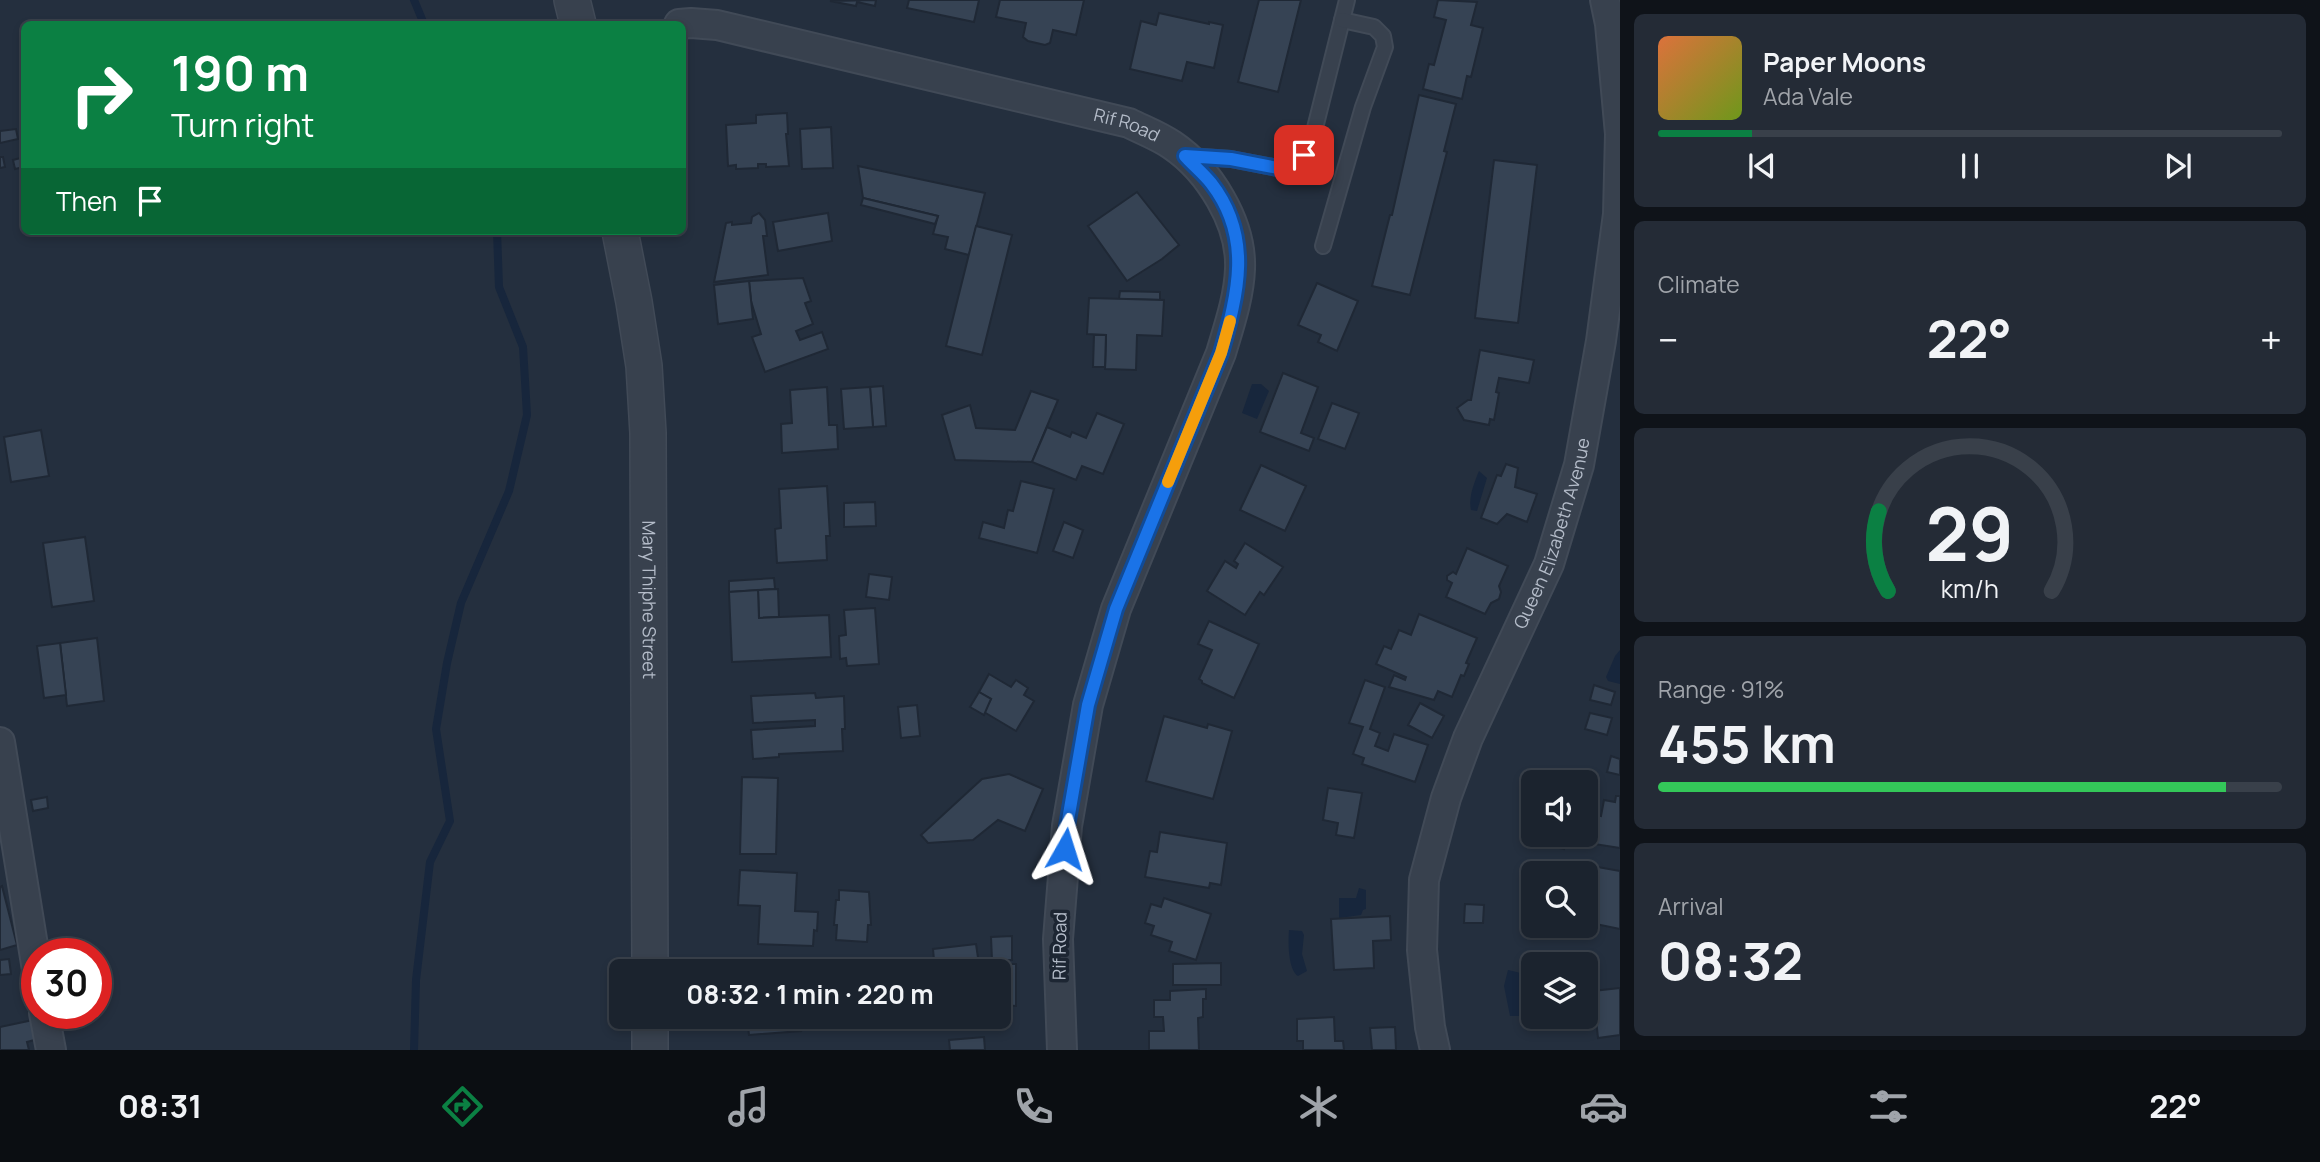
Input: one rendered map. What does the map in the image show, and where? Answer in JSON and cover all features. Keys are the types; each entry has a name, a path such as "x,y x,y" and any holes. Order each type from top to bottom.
{"street":[{"path":"572,0 577,21"},
{"name":"Queen Elizabeth Avenue","path":"1435,1050 1422,950 1424,880 1446,798 1468,738 1549,564 1579,466 1601,341 1618,214 1619,134 1610,24 1605,0"},
{"name":"Rif Road","path":"686,23 717,25 1129,123 1172,145 1185,156 1212,184 1233,223 1240,267 1233,310 1221,353 1116,609 1088,705 1067,826 1059,927 1062,1050"},
{"name":"Mary Thiphe Street","path":"621,235 644,366 648,433 650,959"},
{"path":"0,742 9,864 29,938"},
{"path":"47,1029 51,1050"},
{"path":"650,1029 650,1050"}],"lane":[{"path":"1185,156 1231,159 1283,169 1304,155 1315,130 1347,0"},
{"path":"1323,246 1363,107 1385,47 1383,36 1374,27 1342,20"}],"water":[{"path":"1252,384 1261,384 1269,391 1257,419 1242,413"},
{"path":"1479,471 1487,478 1477,511 1471,510 1470,501"},
{"path":"1620,650 1620,684 1608,681 1606,677"},
{"path":"1359,888 1366,890 1366,909 1361,915 1339,918 1339,898 1356,898"},
{"path":"1289,930 1302,931 1304,935 1302,954 1307,971 1298,976 1290,962"},
{"path":"1508,970 1521,973 1521,1016 1510,1016 1504,986"}],"building":[{"path":"876,0 875,6 830,1"},
{"path":"909,0 979,0 974,22 907,8"},
{"path":"1000,0 1084,0 1076,35 1053,30 1050,43 1045,45 1023,37 1026,23 996,17"},
{"path":"1259,0 1301,0 1278,92 1238,82"},
{"path":"1438,0 1477,2 1471,25 1483,28 1471,77 1467,76 1462,99 1423,89 1429,64 1434,65 1446,20 1434,17"},
{"path":"1159,13 1223,25 1214,68 1187,62 1182,81 1130,69 1141,21 1156,25"},
{"path":"1419,95 1456,104 1444,151 1447,152 1410,295 1372,286 1392,215"},
{"path":"787,113 789,166 766,167 766,164 758,164 758,168 736,169 736,165 728,166 726,125 756,123 756,115"},
{"path":"831,127 833,168 802,169 800,129"},
{"path":"16,129 18,139 0,143 0,131"},
{"path":"0,157 3,157 5,167 0,168"},
{"path":"21,158 21,168 15,169 13,160"},
{"path":"1494,160 1537,165 1518,323 1475,318"},
{"path":"858,166 985,193 969,255 945,249 948,237 933,234 938,216 863,198"},
{"path":"1137,192 1179,245 1127,281 1088,226"},
{"path":"863,198 938,216 935,224 861,205"},
{"path":"759,213 765,220 767,236 763,236 768,275 714,282 726,223 751,223 752,217"},
{"path":"828,213 832,241 778,251 773,222"},
{"path":"976,226 1012,235 982,355 946,346"},
{"path":"803,278 811,301 805,303 813,324 796,331 800,340 822,332 828,349 765,372 752,337 761,334 751,301 749,281"},
{"path":"749,281 753,319 718,324 714,285"},
{"path":"1317,283 1358,301 1337,351 1318,342 1321,335 1298,325"},
{"path":"1120,291 1160,292 1160,300 1119,299"},
{"path":"1089,298 1164,300 1162,336 1137,335 1136,370 1105,369 1106,335 1087,334"},
{"path":"1094,335 1106,335 1105,367 1093,367"},
{"path":"1480,350 1534,360 1529,383 1499,378 1494,420 1490,419 1489,425 1464,420 1457,408 1471,400"},
{"path":"1283,373 1318,387 1301,433 1314,438 1309,451 1260,432"},
{"path":"883,386 886,426 873,427 870,387"},
{"path":"827,387 829,425 837,425 838,449 782,453 781,424 792,423 790,390"},
{"path":"870,387 873,427 844,429 841,389"},
{"path":"1031,391 1058,400 1032,462 955,460 942,415 970,405 976,428 1015,430"},
{"path":"1332,403 1359,413 1345,449 1318,439"},
{"path":"1097,413 1124,424 1103,474 1082,466 1076,480 1032,462 1047,427 1070,437 1072,432 1086,438"},
{"path":"41,430 49,476 11,482 4,437"},
{"path":"1506,464 1518,468 1515,487 1537,494 1527,522 1507,514 1497,524 1481,518 1497,475 1501,476"},
{"path":"1261,465 1306,486 1285,531 1240,510"},
{"path":"1021,481 1054,489 1037,553 979,538 983,522 1004,528 1008,510 1013,511"},
{"path":"827,486 830,536 826,536 827,560 777,563 775,529 781,528 779,489"},
{"path":"875,502 876,526 844,527 844,503"},
{"path":"1064,522 1083,530 1073,558 1053,551"},
{"path":"85,537 94,601 52,607 43,543"},
{"path":"1245,543 1283,567 1264,595 1260,592 1245,615 1207,591 1225,561 1236,568 1238,564 1234,561"},
{"path":"1467,548 1508,566 1499,586 1499,599 1491,603 1485,614 1446,597 1452,583 1447,580 1447,576 1453,572 1456,574"},
{"path":"869,574 892,577 889,600 866,597"},
{"path":"774,578 775,589 729,592 729,581"},
{"path":"778,589 779,617 759,618 758,590"},
{"path":"758,590 759,618 829,615 831,657 732,662 729,592"},
{"path":"875,608 879,664 847,666 846,658 840,659 839,636 846,635 844,610"},
{"path":"1419,614 1477,638 1466,663 1469,664 1464,676 1461,675 1452,697 1438,691 1434,700 1389,687 1394,675 1405,680 1406,677 1376,664 1384,646 1391,649 1399,630 1411,635"},
{"path":"1209,621 1259,644 1234,698 1199,679 1212,650 1198,644"},
{"path":"97,638 104,701 67,706 60,643"},
{"path":"60,643 66,695 44,698 37,646"},
{"path":"989,674 1011,687 1016,680 1028,688 1024,695 1034,701 1016,731 984,712 991,699 979,692"},
{"path":"1365,680 1385,687 1370,729 1380,733 1375,746 1388,751 1394,734 1428,745 1415,782 1362,764 1364,758 1353,754 1363,727 1349,723"},
{"path":"1594,685 1615,692 1611,705 1590,700"},
{"path":"979,692 991,699 984,715 970,707"},
{"path":"815,693 816,698 844,696 843,751 779,754 779,757 753,759 751,730 815,726 815,720 753,723 751,696"},
{"path":"1420,703 1444,716 1432,738 1408,725"},
{"path":"917,705 920,736 901,738 898,707"},
{"path":"1590,713 1612,718 1607,735 1585,729"},
{"path":"1164,716 1207,728 1208,724 1232,731 1213,799 1146,781"},
{"path":"1611,756 1620,759 1620,775 1607,772"},
{"path":"1009,774 1043,789 1025,831 998,820 973,840 928,843 921,835 982,779"},
{"path":"742,777 778,778 776,854 740,854"},
{"path":"1328,788 1362,793 1354,838 1336,835 1338,823 1323,820"},
{"path":"1616,796 1620,796 1620,848 1598,845 1598,815 1601,816 1604,800 1615,802"},
{"path":"47,797 48,808 33,811 31,800"},
{"path":"1160,832 1227,843 1221,885 1210,883 1209,888 1145,877 1150,851 1157,852"},
{"path":"1598,867 1620,871 1620,929 1598,924"},
{"path":"740,870 797,873 795,911 818,912 813,946 758,944 760,906 738,905"},
{"path":"2,886 17,945 0,950 0,887"},
{"path":"839,890 869,892 871,925 868,925 867,942 836,940 837,925 834,925"},
{"path":"1164,898 1211,914 1196,960 1169,951 1172,942 1151,935 1154,926 1145,923 1151,904 1161,907"},
{"path":"1465,904 1484,905 1483,923 1464,923"},
{"path":"1390,916 1391,940 1373,941 1374,968 1334,970 1331,919"},
{"path":"1012,936 1012,960 992,959 991,937"},
{"path":"976,944 978,959 934,959 933,949"},
{"path":"9,959 11,974 0,975 0,960"},
{"path":"1221,963 1221,985 1173,985 1173,964"},
{"path":"1011,964 1016,964 1016,1006 1011,1006"},
{"path":"1620,988 1620,1035 1598,1038 1598,990"},
{"path":"1206,989 1203,1017 1198,1018 1199,1050 1149,1050 1149,1031 1164,1031 1163,1017 1154,1017 1154,1000 1170,1000 1170,991"},
{"path":"1334,1017 1335,1041 1343,1041 1344,1050 1303,1050 1303,1041 1297,1041 1297,1019"},
{"path":"21,1023 21,1029 35,1029 38,1039 27,1042 29,1050 0,1050 0,1027"},
{"path":"1395,1027 1396,1050 1372,1050 1370,1028"},
{"path":"748,1029 801,1029 801,1031 749,1035"},
{"path":"984,1037 985,1050 950,1050 949,1040"}],"waterway":[{"path":"414,0 423,21"},
{"path":"414,1050 416,980 430,862 450,821 436,729 447,663 461,603 509,491 527,415 523,347 499,287 497,235"}],"slow traffic":[{"path":"1168,482 1221,353 1230,321"}],"route":[{"path":"1065,849 1088,705 1116,609 1221,353 1233,310 1240,267 1233,223 1212,184 1185,156 1231,159 1283,169 1304,155"}]}
